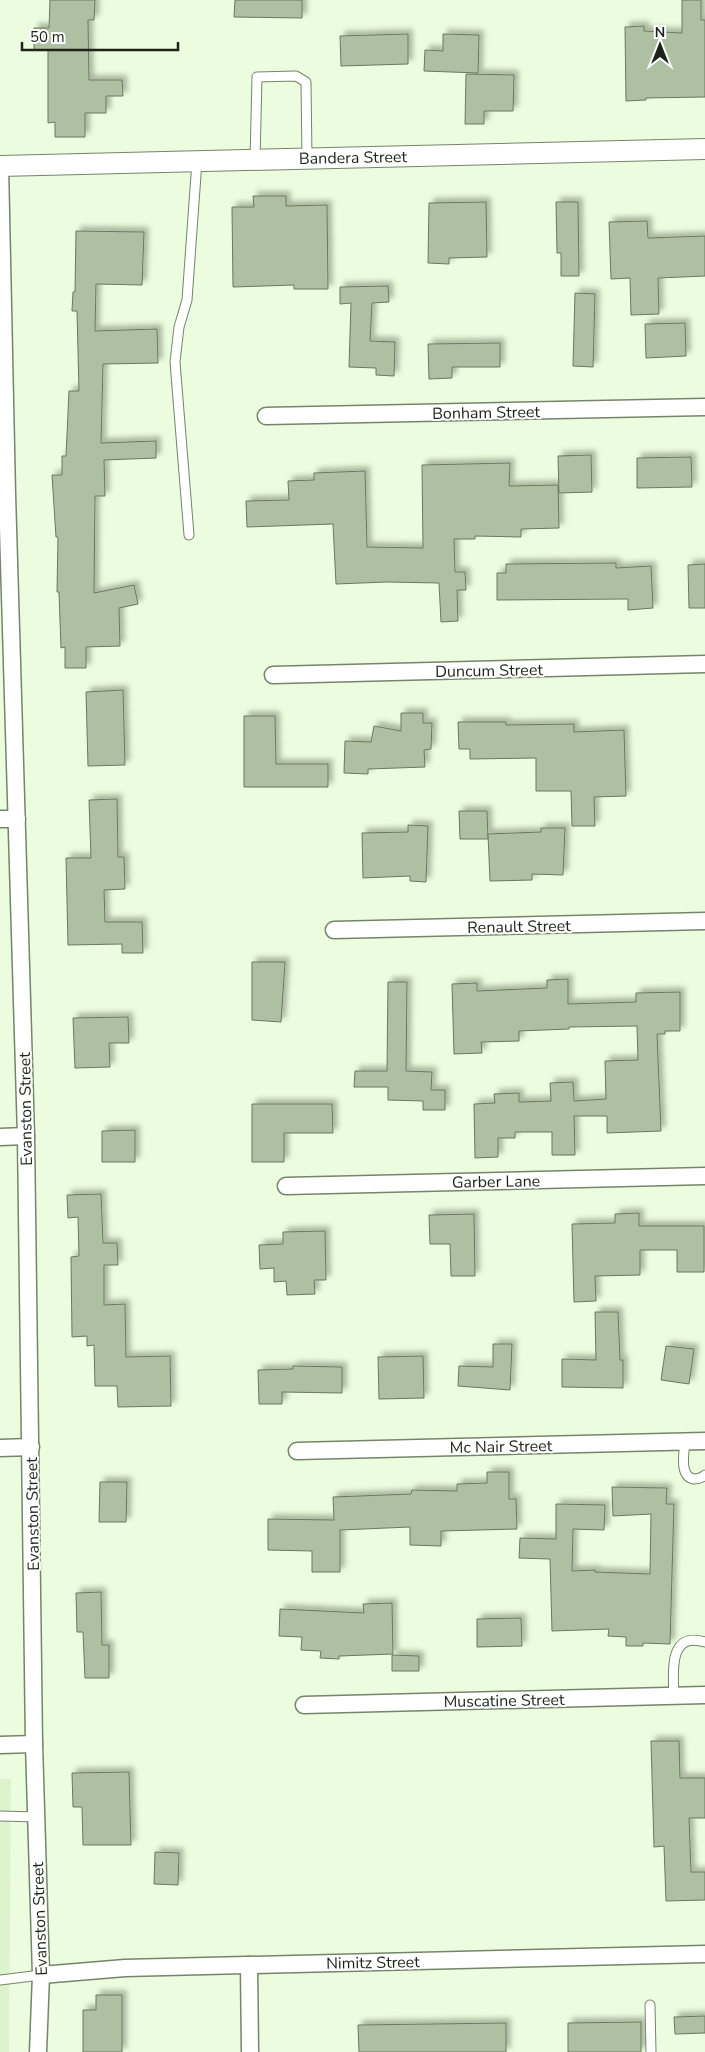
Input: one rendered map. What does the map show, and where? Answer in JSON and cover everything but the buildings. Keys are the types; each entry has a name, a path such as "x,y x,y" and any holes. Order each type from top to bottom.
{"street":[{"name":"Bandera Street","path":"0,166 705,149"},
{"name":"Evanston Street","path":"0,166 4,494 17,819 26,1136 34,1744 41,1975 38,2052"},
{"name":"Bonham Street","path":"266,416 705,407"},
{"name":"Duncum Street","path":"273,675 705,664"},
{"path":"0,819 17,819"},
{"name":"Renault Street","path":"334,930 705,921"},
{"path":"0,1137 26,1136"},
{"name":"Garber Lane","path":"286,1186 705,1176"},
{"name":"Mc Nair Street","path":"297,1451 705,1441"},
{"path":"0,1448 31,1448"},
{"name":"Muscatine Street","path":"304,1705 705,1695"},
{"path":"0,1745 34,1744"},
{"name":"Nimitz Street","path":"41,1975 125,1968 705,1954"},
{"path":"248,1965 250,2052"}],"lane":[{"path":"255,160 257,77 296,76 306,82 307,158"},
{"path":"189,535 175,362 179,327 187,300 198,161"},
{"path":"684,1442 683,1464 685,1472 694,1479 705,1475"},
{"path":"674,1696 674,1660 678,1649 686,1642 697,1640 705,1642"},
{"path":"0,1816 36,1817"},
{"path":"0,1980 41,1975"},
{"path":"650,2006 652,2052"}],"shaded area":[{"path":"0,1779 11,1779 9,2052 0,2052"}]}
